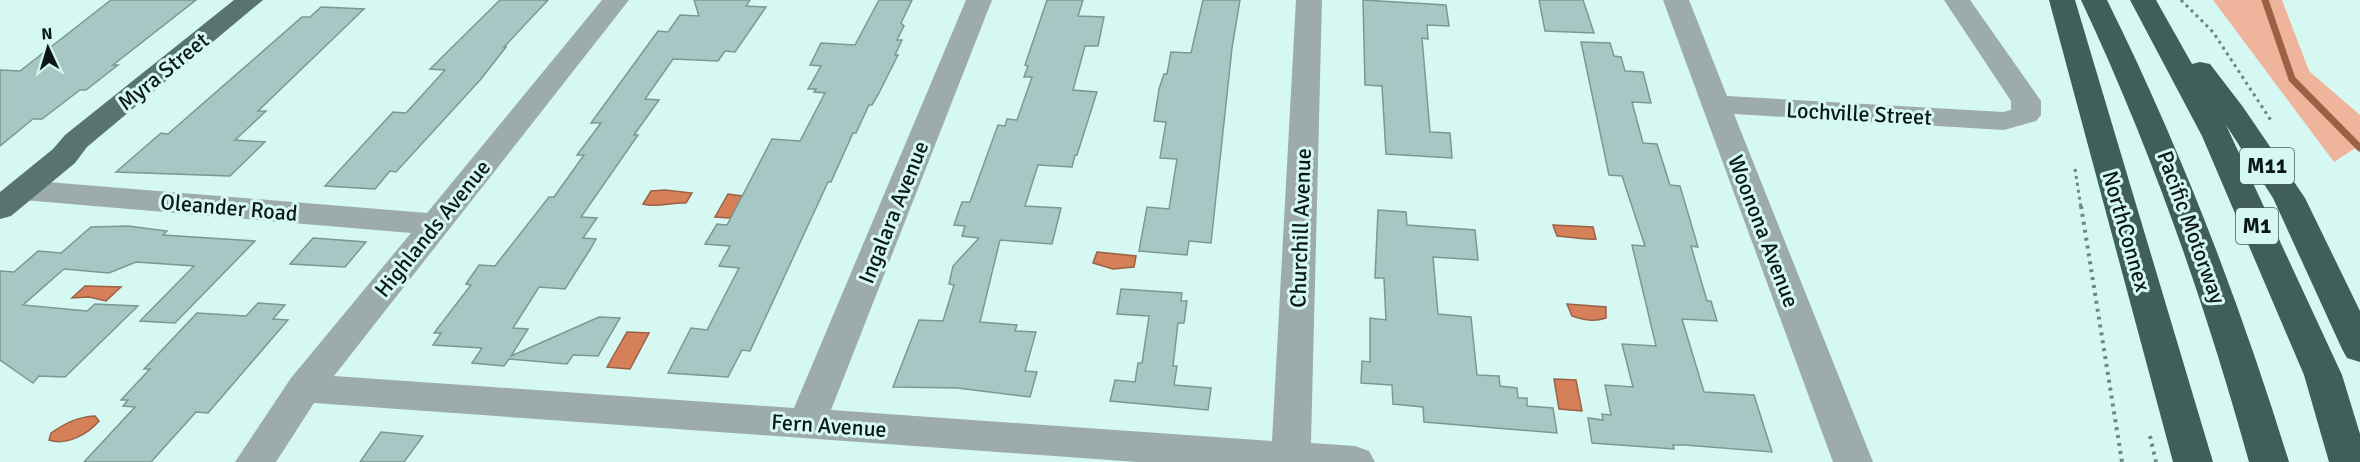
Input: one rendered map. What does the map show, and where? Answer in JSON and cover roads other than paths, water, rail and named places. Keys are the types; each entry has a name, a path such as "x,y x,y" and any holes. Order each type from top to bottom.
{"highway":[{"name":"NorthConnex","path":"2062,0 2193,462"},
{"name":"Pacific Motorway","path":"2094,0 2153,123 2191,222 2240,359 2269,462"},
{"name":"M11","path":"2144,0 2233,113 2289,198 2360,349"},
{"name":"M1","path":"2144,0 2217,136 2323,375 2349,462"}],"main road":[{"name":"Myra Street","path":"7,191 64,156 76,141 250,0"}],"street":[{"name":"Highlands Avenue","path":"255,462 303,388 616,0"},
{"name":"Ingalara Avenue","path":"807,423 979,0"},
{"name":"Churchill Avenue","path":"1291,456 1309,0"},
{"name":"Woonona Avenue","path":"1676,0 1853,462"},
{"name":"Lochville Street","path":"1714,104 2004,121 2026,115 2026,101 1957,0"},
{"name":"Oleander Road","path":"7,191 436,224"},
{"name":"Fern Avenue","path":"303,388 807,423 1015,450 1291,456 1355,462"}],"waterway":[{"path":"2265,0 2292,79 2360,148"}]}
